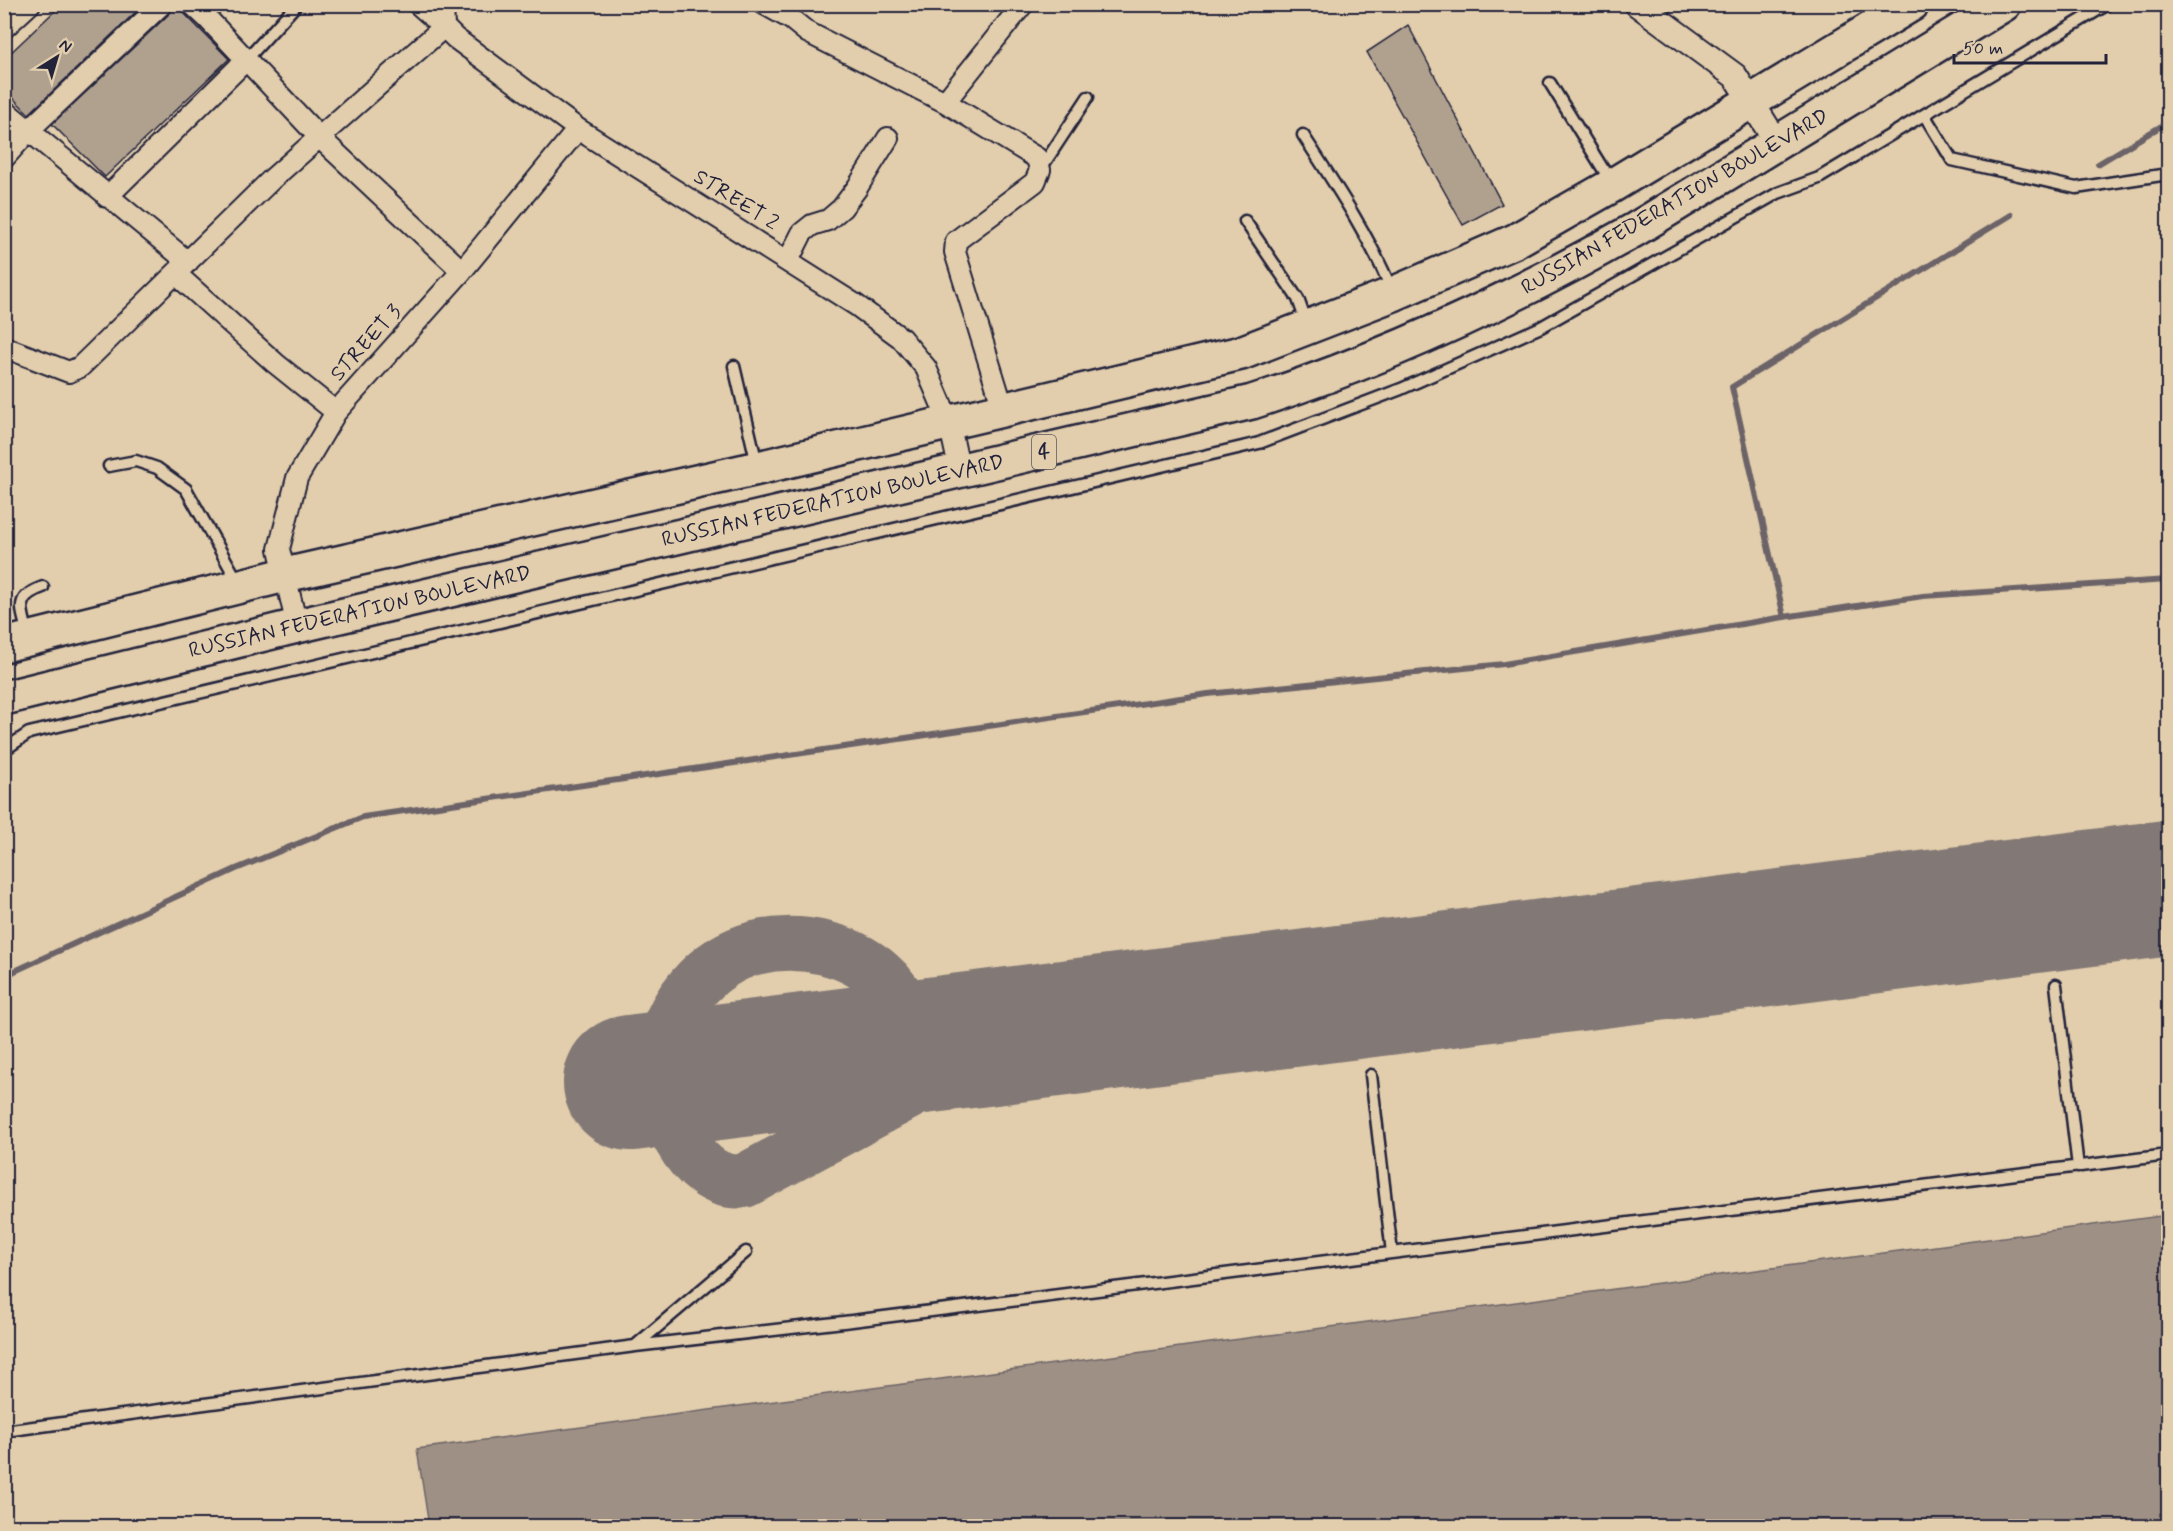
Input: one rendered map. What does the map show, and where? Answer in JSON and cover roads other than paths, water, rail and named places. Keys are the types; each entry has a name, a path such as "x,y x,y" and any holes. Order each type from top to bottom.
{"highway":[{"path":"17,642 285,575 758,468 1241,352 1393,294 1515,241 1613,185 1912,4"},
{"name":"RUSSIAN FEDERATION BOULEVARD","path":"4,698 297,626 1252,402 1325,378 1413,342 1529,289 1636,229 2004,4"}],"street":[{"path":"4,28 30,4"},
{"path":"4,158 28,130 162,4"},
{"path":"192,4 319,137 462,271"},
{"name":"STREET 2","path":"418,4 455,38 578,129 788,261 856,305 901,338 926,368 949,422 960,472"},
{"path":"4,347 69,372 80,367 272,179 444,27 443,4"},
{"path":"764,4 794,12 807,32 945,102 1037,158 1040,170 1035,182 956,241 955,252 1003,408"},
{"path":"945,102 1023,4"},
{"path":"1637,4 1735,76 1777,143"},
{"path":"107,197 246,59"},
{"path":"4,110 107,197 182,268 275,363 336,412"},
{"name":"STREET 3","path":"297,626 279,549 297,478 336,412 462,271 578,129"},
{"path":"788,261 802,233 812,225 828,220 842,208 888,138"}],"lane":[{"path":"246,59 297,4"},
{"path":"4,750 29,733 1259,443 1401,389 1541,327 1778,193 1820,178 2108,4"},
{"path":"1550,83 1613,185"},
{"path":"1040,170 1088,97"},
{"path":"1925,116 1952,160 2076,188 2169,174"},
{"path":"1303,135 1359,222 1378,258 1393,294"},
{"path":"1245,221 1298,299 1308,328"},
{"path":"734,366 758,468"},
{"path":"109,466 136,461 157,468 186,489 241,586"},
{"path":"17,642 21,603 25,595 43,587"},
{"path":"2056,985 2078,1167"},
{"path":"1371,1075 1392,1253"},
{"path":"4,1431 635,1346 852,1321 2169,1155"},
{"path":"635,1346 746,1252"}],"waterway":[{"path":"2098,164 2168,122"},
{"path":"1784,617 1732,387 2011,215"},
{"path":"4,976 236,869 363,817 1208,694 1504,664 1923,596 2168,580"}]}
